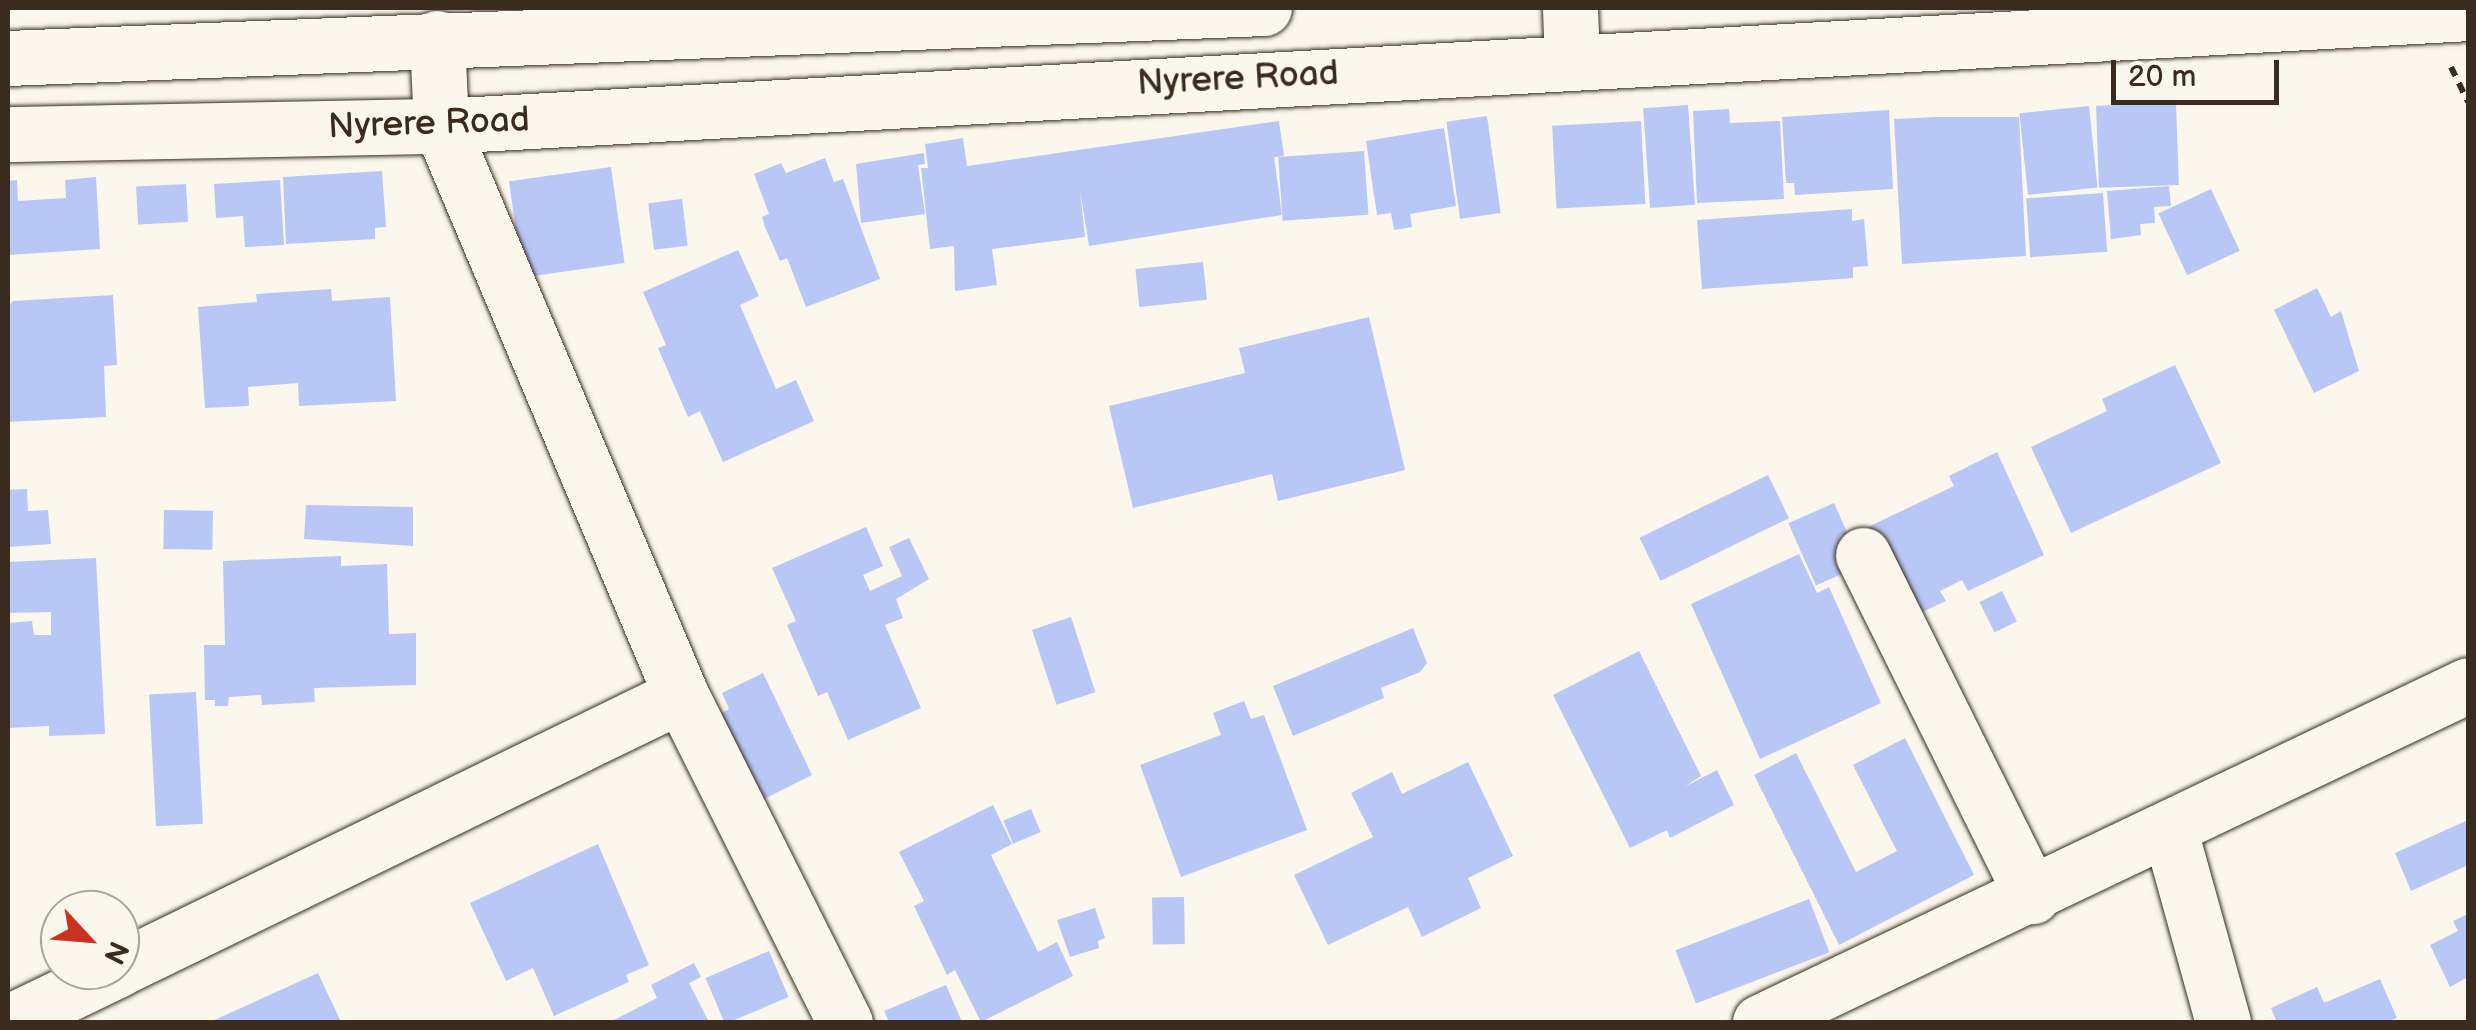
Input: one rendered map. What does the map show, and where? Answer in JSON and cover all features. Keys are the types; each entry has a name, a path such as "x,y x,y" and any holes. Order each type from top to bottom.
{"main road":[{"name":"Nyrere Road","path":"8,58 436,38 608,21 1264,8"},
{"name":"Nyrere Road","path":"8,134 441,126 1571,33 2468,12"},
{"path":"436,38 441,126 681,695 845,1022"},
{"path":"1863,556 2032,896"},
{"path":"1760,1022 2170,832 2468,685"},
{"path":"140,958 681,695"},
{"path":"2170,832 2223,1022"},
{"path":"9,1022 75,990"}],"building":[{"path":"2176,103 2179,185 2099,188 2096,106"},
{"path":"1688,105 1695,205 1650,208 1643,108"},
{"path":"2089,106 2098,188 2028,195 2019,113"},
{"path":"1729,109 1730,123 1780,121 1784,199 1697,203 1693,111"},
{"path":"1889,110 1893,189 1795,195 1794,183 1786,183 1782,117"},
{"path":"1487,116 1501,213 1460,219 1446,122"},
{"path":"2019,117 2026,256 1902,264 1894,119"},
{"path":"1279,121 1284,156 1274,157 1282,215 1089,246 1080,190 1085,237 992,249 997,285 955,291 954,246 930,249 921,168 928,168 925,144 963,138 967,166"},
{"path":"1641,121 1645,204 1556,209 1552,126"},
{"path":"1444,128 1456,206 1410,214 1412,227 1394,230 1391,213 1377,215 1366,141"},
{"path":"1364,151 1368,215 1283,221 1278,157"},
{"path":"924,153 925,164 918,165 925,214 861,223 856,164"},
{"path":"825,158 834,182 843,179 880,279 806,307 787,258 780,261 765,227 762,217 769,214 754,174 781,163 786,173"},
{"path":"611,167 624,263 523,277 509,181"},
{"path":"382,171 386,227 375,228 375,239 286,244 283,177"},
{"path":"96,177 100,249 8,255 8,181 17,180 18,201 66,198 65,180"},
{"path":"280,180 284,245 245,247 243,216 216,218 214,184"},
{"path":"186,184 188,222 138,225 136,187"},
{"path":"2169,186 2171,206 2154,207 2155,223 2140,224 2141,235 2111,239 2107,191"},
{"path":"2211,189 2240,251 2187,275 2158,214"},
{"path":"2103,193 2107,252 2030,257 2026,198"},
{"path":"682,199 688,246 654,250 648,203"},
{"path":"1852,209 1852,221 1864,219 1868,266 1853,267 1853,278 1702,289 1697,220"},
{"path":"738,250 759,296 740,305 776,389 796,380 814,421 723,462 700,411 688,417 658,348 666,345 643,292"},
{"path":"1203,262 1207,300 1139,307 1135,269"},
{"path":"2317,288 2331,317 2341,311 2359,371 2314,393 2274,310"},
{"path":"331,289 332,301 390,297 396,401 299,406 298,383 248,387 249,406 205,408 198,307 257,302 256,294"},
{"path":"113,295 117,365 104,366 106,417 8,422 8,307 13,301"},
{"path":"1369,317 1405,470 1278,501 1272,474 1133,508 1109,406 1245,373 1239,348"},
{"path":"2175,365 2221,463 2071,533 2031,447 2107,411 2102,399"},
{"path":"1997,452 2044,555 1968,591 1962,580 1940,591 1946,601 1911,617 1868,527 1954,486 1949,476"},
{"path":"1768,475 1789,518 1661,581 1639,538"},
{"path":"27,489 28,511 48,510 51,544 8,547 8,490"},
{"path":"1834,503 1862,565 1816,585 1788,523"},
{"path":"306,505 413,507 413,546 304,539"},
{"path":"164,510 213,511 212,550 163,549"},
{"path":"866,527 883,566 863,575 870,591 902,576 889,547 909,538 929,579 896,599 903,618 885,625 921,708 848,740 827,692 818,696 787,625 796,621 772,568"},
{"path":"1799,554 1817,593 1829,587 1881,703 1760,759 1691,604"},
{"path":"341,556 341,566 387,564 389,634 416,633 416,685 314,688 315,702 262,705 261,695 229,697 228,706 215,706 215,700 205,700 204,645 225,645 223,561"},
{"path":"96,558 105,734 49,736 49,726 8,728 8,623 32,621 34,635 51,635 51,612 8,613 8,562"},
{"path":"2002,591 2017,622 1994,633 1980,602"},
{"path":"1071,617 1095,692 1056,705 1032,630"},
{"path":"1413,628 1427,663 1420,672 1381,688 1384,698 1293,736 1273,686"},
{"path":"1639,651 1701,776 1684,787 1717,770 1734,805 1670,838 1667,830 1630,848 1553,695"},
{"path":"763,673 812,775 762,800 720,714 729,709 722,693"},
{"path":"196,692 203,824 156,826 149,694"},
{"path":"1244,701 1251,719 1264,715 1307,830 1181,877 1140,765 1221,735 1213,713"},
{"path":"1905,738 1974,875 1839,945 1754,775 1796,753 1856,872 1897,851 1853,765"},
{"path":"1468,762 1513,856 1468,878 1481,908 1422,937 1408,907 1328,945 1294,875 1373,837 1351,793 1392,772 1402,794"},
{"path":"993,805 1012,844 991,855 1038,952 1057,942 1073,976 981,1022 955,970 947,975 914,906 924,901 899,852"},
{"path":"1031,809 1041,832 1013,844 1003,821"},
{"path":"2468,820 2468,865 2411,891 2395,853"},
{"path":"598,844 649,965 626,975 629,982 554,1016 533,968 506,981 470,903"},
{"path":"1184,897 1185,944 1153,945 1152,898"},
{"path":"1809,899 1829,952 1696,1003 1675,950"},
{"path":"1095,908 1105,938 1098,941 1099,948 1070,957 1057,920"},
{"path":"2468,914 2468,977 2450,987 2430,945 2458,931 2453,921"},
{"path":"769,951 789,997 724,1022 705,978"},
{"path":"694,963 701,977 689,983 709,1022 610,1022 657,998 651,985"},
{"path":"318,973 341,1022 210,1022"},
{"path":"2380,979 2397,1018 2386,1022 2277,1022 2271,1008 2317,987 2324,1003"},
{"path":"946,985 962,1022 889,1022 884,1011"}]}
